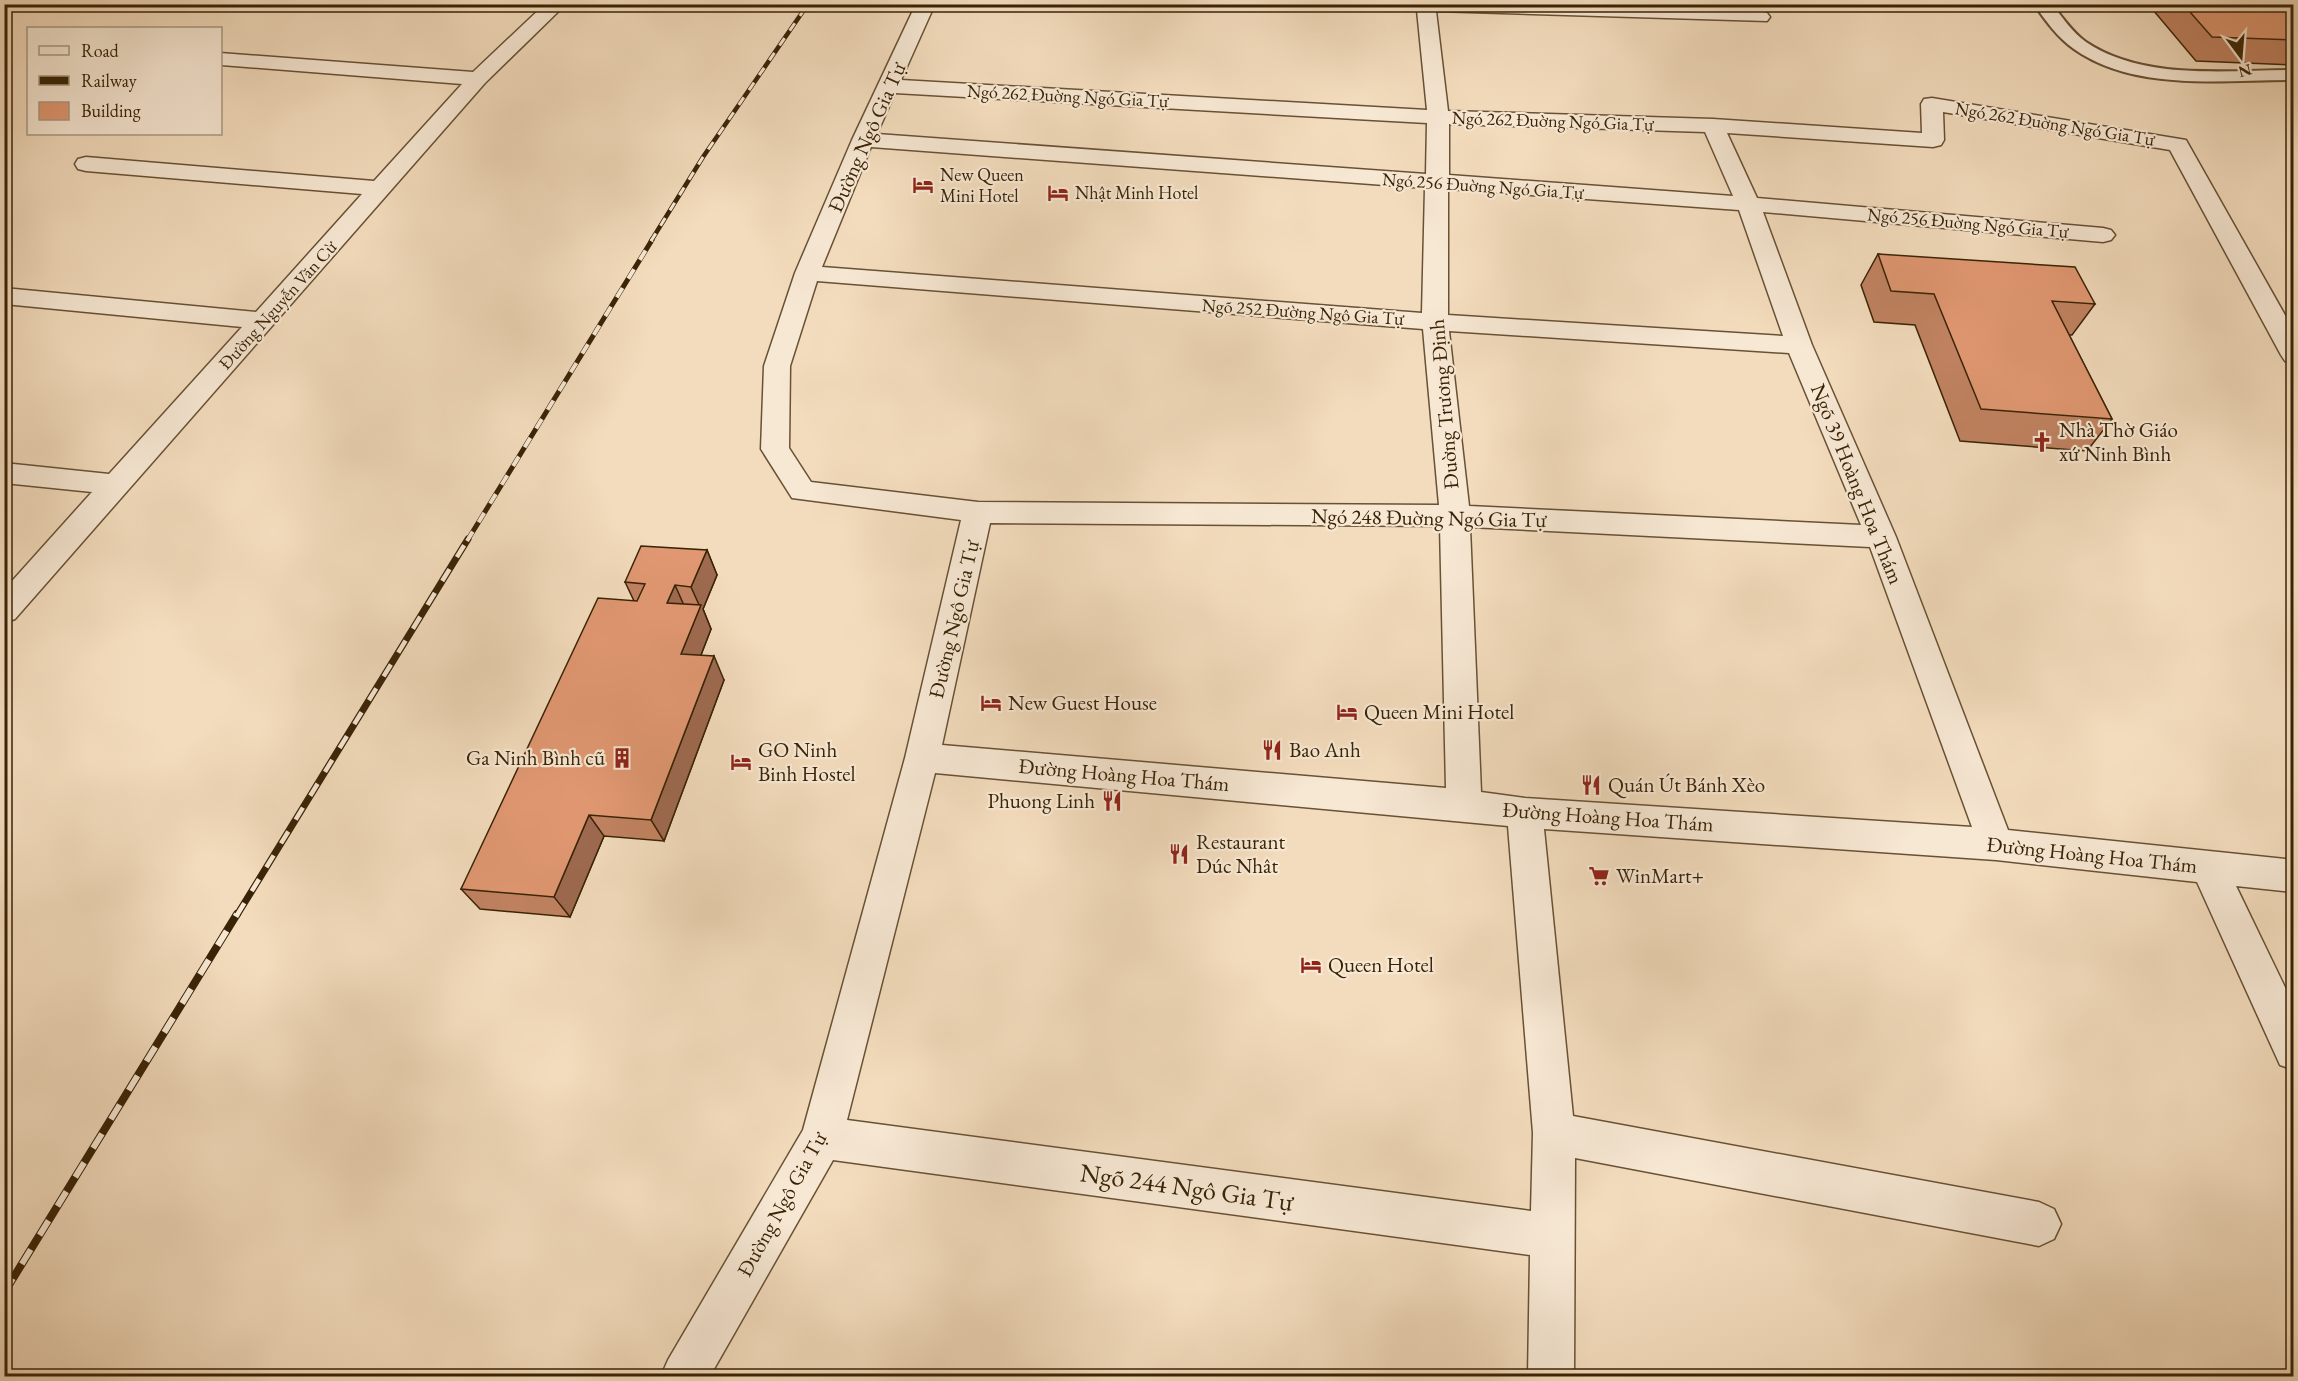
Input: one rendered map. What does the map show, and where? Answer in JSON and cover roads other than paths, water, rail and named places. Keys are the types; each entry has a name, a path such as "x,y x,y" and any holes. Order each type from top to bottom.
{"street":[{"name":"Đường Nguyễn Văn Cừ","path":"4,611 478,79 557,4"},
{"name":"Đường Ngô Gia Tự","path":"684,1377 822,1138 922,758 978,512 802,491 775,449 777,366 807,273 863,140 926,4"},
{"path":"1417,4 1760,17"},
{"name":"Đuờng Trương Định","path":"1426,5 1438,117 1435,183 1435,322 1455,516 1464,805"},
{"path":"222,59 478,79"},
{"name":"Ngó 262 Đuờng Ngó Gia Tự","path":"889,86 1438,117 1713,126 1933,140 1932,104 2178,145 2294,355"},
{"name":"Ngõ 39 Hoàng Hoa Thám","path":"1713,126 1748,204 1798,345 1881,537 1996,844"},
{"name":"Ngó 256 Đuờng Ngó Gia Tự","path":"863,140 1748,204 2103,235"},
{"path":"86,164 381,189"},
{"name":"Ngõ 252 Đường Ngô Gia Tự","path":"807,273 1435,322 1798,345"},
{"path":"4,296 264,321"},
{"path":"4,473 117,485"},
{"name":"Ngó 248 Đuờng Ngó Gia Tự","path":"978,512 1455,516 1881,537"},
{"name":"Đường Hoàng Hoa Thám","path":"922,758 1464,805 1525,813 1996,844 2294,876"},
{"path":"1525,813 1554,1133 1551,1377"},
{"path":"2209,867 2294,1052"},
{"path":"1554,1133 2039,1224"},
{"name":"Ngõ 244 Ngô Gia Tự","path":"822,1138 1552,1236"}],"lane":[{"path":"2042,4 2079,45 2113,63 2146,72 2294,75"}],"railway":[{"path":"651,241 703,157 808,4"},
{"path":"467,541 652,240"},
{"path":"237,915 468,539"},
{"path":"4,1293 237,914"}],"place":[{"name":"New Queen Mini Hotel","path":"923,185"},
{"name":"Nhật Minh Hotel","path":"1058,193"},
{"name":"Nhà Thờ Giáo xứ Ninh Bình","path":"2042,442"},
{"name":"New Guest House","path":"991,703"},
{"name":"Queen Mini Hotel","path":"1347,712"},
{"name":"Bao Anh","path":"1272,750"},
{"name":"Ga Ninh Bình cũ","path":"622,758"},
{"name":"GO Ninh Binh Hostel","path":"741,762"},
{"name":"Quán Út Bánh Xèo","path":"1591,785"},
{"name":"Phuong Linh","path":"1112,801"},
{"name":"Restaurant Dúc Nhât","path":"1179,854"},
{"name":"WinMart+","path":"1599,876"},
{"name":"Queen Hotel","path":"1311,965"}]}
